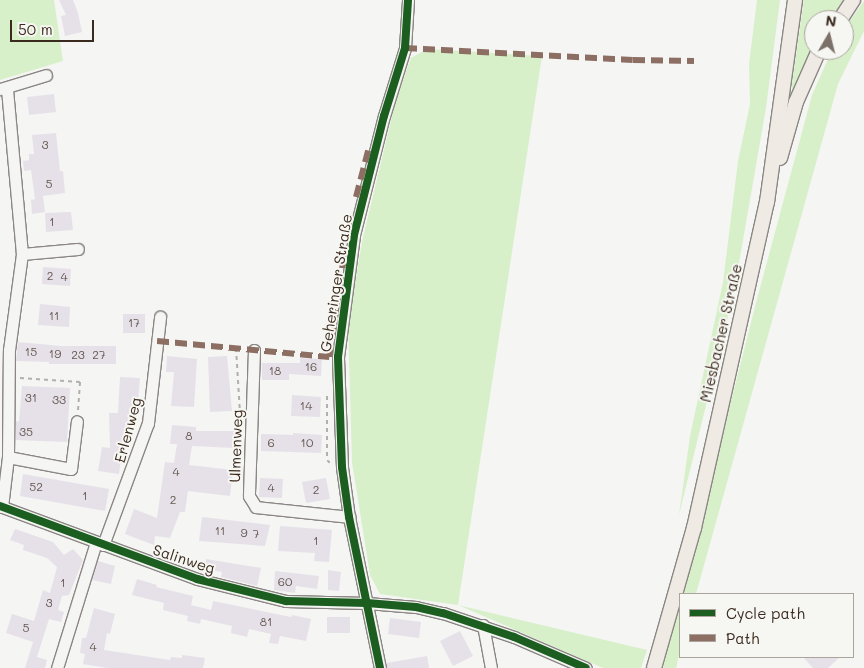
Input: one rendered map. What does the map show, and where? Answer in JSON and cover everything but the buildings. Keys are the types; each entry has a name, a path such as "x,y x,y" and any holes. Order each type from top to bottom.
{"main road":[{"name":"Miesbacher Straße","path":"656,664 694,528 766,202 795,0"},
{"path":"766,202 796,102 815,60"}],"street":[{"name":"Geheringer Straße","path":"380,668 349,517 342,467 338,346 354,235 384,116 405,48 408,0"},
{"path":"1,506 8,457 9,350 22,254 4,88 46,75"},
{"path":"22,254 78,249"},
{"name":"Erlenweg","path":"57,668 100,544 148,423 160,317"},
{"name":"Ulmenweg","path":"254,350 249,496 256,507 349,517"},
{"path":"8,457 71,469 77,421"},
{"name":"Salinweg","path":"1,506 197,580 302,603 367,603 416,608 483,625 586,668"},
{"path":"483,625 491,668"}],"path":[{"path":"9,378 80,382 77,421"}],"green space":[{"path":"0,0 54,0 63,61 0,80"},
{"path":"757,0 780,0 766,108 734,292 679,515 690,436 723,282 738,161 750,104 749,64"},
{"path":"804,0 843,0 837,10 804,10 804,60 808,60 792,92"},
{"path":"864,1 864,31 854,51 854,15"},
{"path":"427,49 542,56 458,605 380,594 370,575 352,462 348,323 363,237 397,96 411,58"},
{"path":"828,60 850,60 838,84 696,593 682,593 757,299 812,95"},
{"path":"458,605 647,650 641,668 603,668"},
{"path":"679,605 679,656 676,668 663,668"}],"marked path":[{"path":"405,48 633,60 694,61"},
{"path":"356,197 368,151"},
{"path":"157,341 329,357 343,263"}],"cycle path":[{"path":"380,668 349,517 342,467 338,357 354,235 384,116 405,48 408,0"},
{"path":"0,506 197,579 286,601 367,603 416,607 443,613 514,637 586,668"}]}
